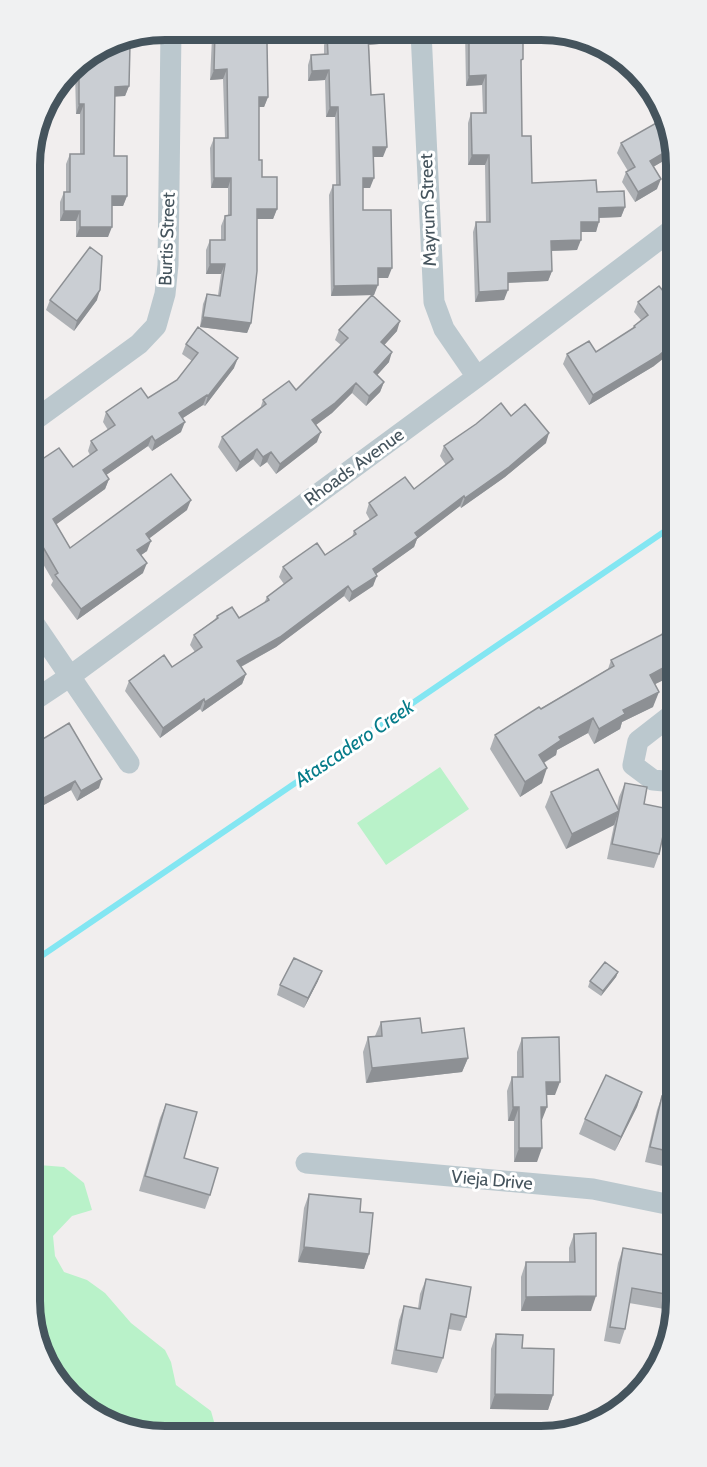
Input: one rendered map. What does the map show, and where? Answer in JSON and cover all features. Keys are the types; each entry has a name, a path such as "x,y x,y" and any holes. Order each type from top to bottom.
{"street":[{"name":"Mayrum Street","path":"421,40 434,302 444,329 477,377"},
{"name":"Burtis Street","path":"41,416 139,344 156,326 165,294 168,265 171,41"},
{"name":"Rhoads Avenue","path":"41,696 477,377 666,234"},
{"path":"41,634 129,763"},
{"path":"666,719 638,741 633,765 653,780 666,781"},
{"name":"Vieja Drive","path":"306,1163 593,1189 666,1204"}],"green space":[{"path":"440,767 469,809 386,865 357,823"},
{"path":"40,1165 64,1167 84,1183 92,1210 72,1216 53,1236 55,1256 64,1272 87,1280 105,1293 131,1323 165,1350 171,1362 176,1385 211,1411 215,1426 141,1424 103,1410 89,1401 66,1378 50,1349 42,1318"}],"building":[{"path":"368,40 371,95 384,94 387,147 373,147 374,178 363,178 363,210 391,210 392,268 378,268 378,285 334,286 333,185 340,185 338,107 330,107 329,70 312,71 311,55 328,54 327,41"},
{"path":"469,40 523,40 522,136 531,136 532,183 596,180 597,192 624,191 625,207 599,208 599,222 581,222 581,240 551,241 552,271 508,273 508,290 479,292 476,222 490,222 489,155 472,155 471,113 486,113 486,75 469,76"},
{"path":"215,41 269,41 267,43 268,97 259,97 259,160 262,160 262,177 277,177 277,209 257,209 257,271 251,323 203,317 207,294 220,296 225,264 210,264 210,240 225,240 225,216 231,215 231,178 214,178 214,138 228,138 227,69 214,70"},
{"path":"130,46 129,86 115,87 114,156 127,156 127,196 112,196 112,227 80,227 80,211 64,211 64,192 70,192 70,154 84,154 84,104 79,104 79,75 110,53"},
{"path":"658,122 665,152 650,161 661,179 638,192 626,172 635,167 621,143"},
{"path":"90,247 102,256 100,290 77,321 50,300"},
{"path":"659,286 666,294 666,350 593,395 567,354 589,341 596,352 635,327 648,315 638,302"},
{"path":"372,295 400,321 381,342 392,352 374,372 384,382 369,396 356,383 312,420 321,432 280,464 271,452 263,457 257,449 240,462 222,437 266,404 263,400 289,381 296,390 348,338 339,330"},
{"path":"198,327 238,358 208,396 179,413 185,422 155,441 152,436 103,470 109,479 53,519 70,548 171,474 191,500 146,534 151,541 137,550 147,563 81,609 55,575 58,573 41,543 41,460 59,448 73,467 97,450 91,441 115,425 106,412 141,388 148,398 177,380 198,353 186,344"},
{"path":"501,403 511,416 525,404 549,433 509,467 465,498 464,496 415,533 418,537 373,569 377,576 352,592 348,586 280,637 237,661 246,674 205,702 204,699 163,728 129,681 164,655 172,667 202,647 194,635 232,607 239,618 269,600 267,597 292,578 283,567 317,543 325,555 356,534 354,531 377,515 369,503 405,477 414,489 453,459 444,446"},
{"path":"666,628 666,666 650,675 659,692 623,710 625,714 599,729 593,718 559,737 561,740 539,755 547,768 525,782 495,735 539,707 541,709 614,666 611,660 665,633 663,630"},
{"path":"69,723 102,779 81,791 75,781 40,800 40,740"},
{"path":"598,769 619,811 572,834 551,792"},
{"path":"625,783 647,787 644,804 666,808 666,822 659,854 612,844"},
{"path":"294,958 322,971 308,998 280,985"},
{"path":"605,962 618,972 603,991 590,981"},
{"path":"420,1018 422,1033 464,1028 468,1058 372,1068 368,1037 382,1036 381,1022"},
{"path":"559,1037 560,1082 546,1082 547,1107 541,1107 542,1148 519,1148 519,1107 513,1107 512,1077 523,1077 522,1038"},
{"path":"606,1075 642,1092 621,1137 585,1119"},
{"path":"662,1096 666,1097 666,1151 650,1147"},
{"path":"166,1104 197,1112 184,1158 218,1168 210,1195 145,1176"},
{"path":"309,1194 361,1199 360,1212 373,1213 369,1254 304,1247"},
{"path":"596,1233 596,1296 526,1297 526,1262 575,1262 574,1234"},
{"path":"623,1248 666,1255 666,1294 632,1288 625,1329 610,1327"},
{"path":"426,1279 471,1287 466,1317 451,1314 443,1358 396,1350 404,1306 420,1309"},
{"path":"496,1334 523,1335 522,1348 554,1349 553,1395 495,1394"}],"waterway":[{"name":"Atascadero Creek","path":"40,957 666,530"}]}
